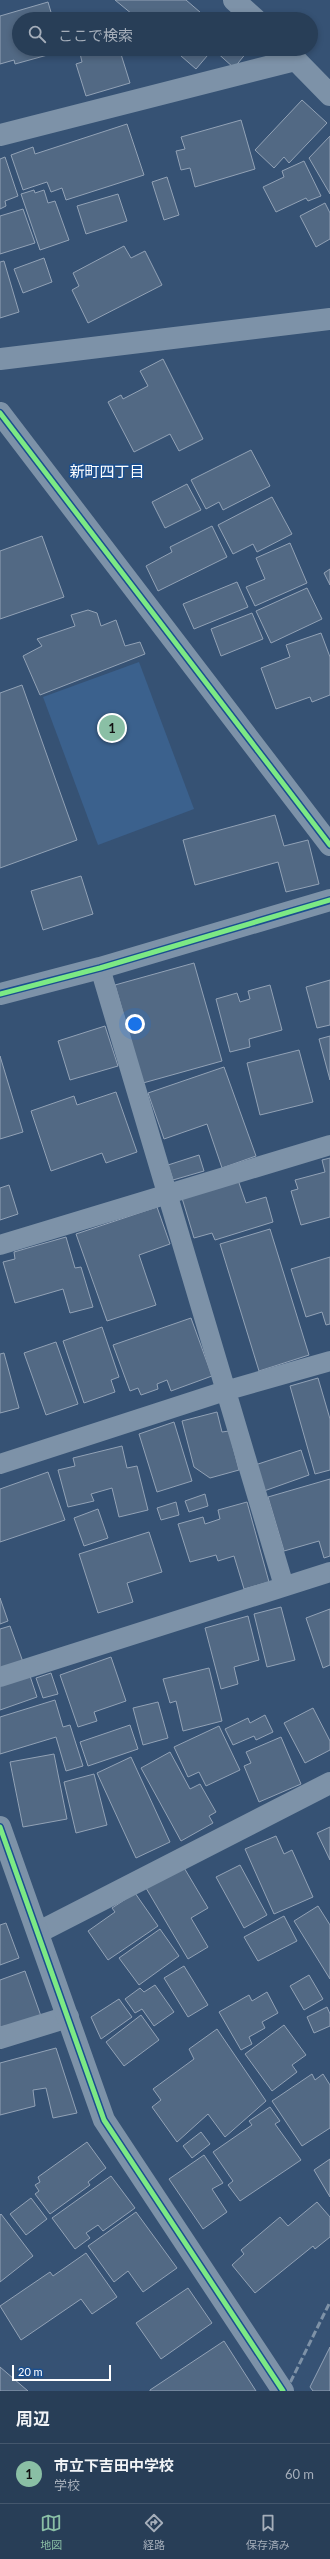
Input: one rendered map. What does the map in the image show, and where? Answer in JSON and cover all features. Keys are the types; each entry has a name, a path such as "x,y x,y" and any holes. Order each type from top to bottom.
{"street":[{"path":"234,0 247,12"},
{"path":"0,135 283,56"},
{"path":"292,56 330,95"},
{"path":"0,359 330,319"},
{"path":"0,413 330,844"},
{"path":"0,994 100,968 330,900"},
{"path":"39,1932 330,1783"},
{"path":"0,1827 39,1932 104,2120 283,2391"},
{"path":"0,2038 68,2016"}],"lane":[{"path":"100,968 284,1586"},
{"path":"0,1245 167,1193 330,1145"},
{"path":"0,1464 225,1391 330,1361"},
{"path":"0,1677 330,1572"}],"water":[{"path":"139,662 194,809 98,845 43,697"}],"building":[{"path":"115,0 186,0 200,12 130,12"},
{"path":"48,2 51,12 14,12"},
{"path":"12,12 12,56 44,56 15,64 14,60 0,64 0,16"},
{"path":"81,56 122,56 130,83 86,96 76,64 82,62"},
{"path":"181,56 207,56 196,69"},
{"path":"221,56 244,56 234,68"},
{"path":"302,100 327,123 289,163 284,157 274,168 255,150"},
{"path":"241,120 255,169 195,187 190,168 181,170 176,151 185,149 181,137"},
{"path":"127,124 144,175 66,200 62,188 51,192 47,182 23,190 11,155 33,147 35,154"},
{"path":"330,136 330,194 309,158"},
{"path":"5,157 18,196 5,201 6,206 0,209 0,159"},
{"path":"304,161 321,196 308,201 306,198 276,212 263,187 284,177 282,171"},
{"path":"167,177 179,215 164,220 152,182"},
{"path":"34,190 35,193 44,190 48,203 55,201 69,240 40,250 21,194"},
{"path":"118,194 127,221 86,234 77,206"},
{"path":"325,203 330,213 330,239 316,247 300,216"},
{"path":"23,209 35,243 0,254 0,216"},
{"path":"124,246 131,258 145,251 162,285 88,323 72,290 79,286 73,273"},
{"path":"44,258 52,282 23,293 14,269"},
{"path":"4,261 19,312 0,318 0,262"},
{"path":"163,359 203,439 179,451 170,434 134,452 108,402 121,395 123,399 148,386 140,371"},
{"path":"251,450 270,486 223,510 219,502 206,509 191,480"},
{"path":"187,484 201,510 165,528 152,502"},
{"path":"272,497 292,534 257,552 253,544 233,554 218,525"},
{"path":"212,526 227,557 158,591 146,566 172,552 170,547"},
{"path":"42,536 64,597 0,619 0,551"},
{"path":"290,543 307,583 255,606 246,587 265,579 256,558"},
{"path":"330,569 330,585 324,573"},
{"path":"237,582 248,607 194,629 183,604"},
{"path":"307,588 322,619 271,643 256,611"},
{"path":"88,610 97,613 101,626 116,620 125,646 140,642 145,654 40,695 23,656 42,646 37,639 75,626 71,615"},
{"path":"252,613 263,639 221,656 211,629"},
{"path":"321,633 330,657 330,695 312,702 310,697 276,709 261,668 290,657 286,645"},
{"path":"22,685 77,840 0,868 0,693"},
{"path":"275,815 284,846 308,840 319,884 286,892 278,862 195,885 183,840"},
{"path":"81,876 93,914 43,930 31,891"},
{"path":"194,963 222,1061 143,1083 115,985"},
{"path":"330,980 330,1025 317,1028 306,987"},
{"path":"270,985 282,1030 249,1039 250,1047 230,1052 216,999 237,993 240,1002 250,999 248,991"},
{"path":"105,1026 118,1066 70,1080 58,1041"},
{"path":"330,1036 330,1080 319,1039"},
{"path":"299,1050 313,1102 260,1115 247,1063"},
{"path":"0,1056 23,1132 0,1139"},
{"path":"224,1067 256,1156 222,1168 207,1124 164,1139 148,1093"},
{"path":"116,1092 137,1152 106,1163 102,1153 51,1171 31,1111 74,1096 77,1105"},
{"path":"199,1155 204,1171 173,1180 168,1165"},
{"path":"330,1158 330,1217 301,1225 291,1191 298,1189 295,1180 325,1172 322,1160"},
{"path":"238,1180 246,1203 266,1197 273,1222 215,1240 212,1233 194,1238 182,1198"},
{"path":"9,1185 18,1214 0,1220 0,1188"},
{"path":"157,1207 170,1244 139,1255 156,1305 107,1321 76,1234"},
{"path":"270,1229 309,1355 259,1371 220,1244"},
{"path":"66,1237 75,1268 81,1267 93,1307 70,1313 63,1289 15,1303 3,1262 15,1259 14,1252"},
{"path":"330,1257 330,1324 326,1325 322,1312 306,1317 291,1269"},
{"path":"191,1318 212,1376 171,1391 167,1380 157,1384 158,1389 141,1395 138,1388 130,1391 113,1345"},
{"path":"102,1327 119,1377 111,1380 115,1392 84,1403 63,1341"},
{"path":"56,1342 78,1404 46,1415 24,1353"},
{"path":"4,1353 19,1408 0,1413 0,1354"},
{"path":"318,1378 330,1419 330,1470 315,1474 290,1386"},
{"path":"217,1412 222,1432 229,1431 239,1470 210,1478 194,1467 182,1421"},
{"path":"174,1422 192,1481 157,1492 139,1434"},
{"path":"122,1446 127,1468 137,1466 148,1510 119,1517 112,1488 91,1494 94,1501 68,1507 58,1470 75,1466 73,1458"},
{"path":"301,1450 309,1475 264,1491 255,1465"},
{"path":"48,1472 65,1520 0,1542 0,1489"},
{"path":"330,1479 330,1556 324,1558 319,1541 284,1551 268,1497"},
{"path":"205,1494 208,1506 189,1512 185,1501"},
{"path":"176,1502 179,1515 161,1520 157,1508"},
{"path":"247,1502 269,1582 244,1589 234,1556 218,1561 216,1555 190,1562 178,1524 203,1517 205,1524 220,1519 218,1510"},
{"path":"98,1509 108,1538 84,1546 74,1518"},
{"path":"149,1532 162,1572 127,1583 133,1602 98,1613 79,1554"},
{"path":"0,1598 8,1621 0,1624"},
{"path":"281,1607 295,1660 267,1667 254,1614"},
{"path":"330,1609 330,1665 323,1668 306,1618"},
{"path":"248,1616 259,1660 234,1667 238,1684 221,1689 205,1628"},
{"path":"10,1626 23,1662 0,1670 0,1629"},
{"path":"111,1657 126,1701 94,1712 97,1721 78,1727 60,1675"},
{"path":"209,1668 222,1721 183,1731 176,1701 170,1703 163,1679"},
{"path":"51,1673 58,1694 43,1698 36,1678"},
{"path":"30,1676 37,1697 0,1710 0,1686"},
{"path":"55,1700 63,1727 70,1725 83,1766 66,1771 56,1737 0,1754 0,1717"},
{"path":"158,1702 168,1738 143,1745 133,1708"},
{"path":"313,1708 330,1741 330,1750 305,1763 284,1723"},
{"path":"265,1715 273,1732 256,1740 254,1736 233,1745 225,1729 248,1718 250,1723"},
{"path":"130,1725 138,1749 88,1766 80,1742"},
{"path":"219,1726 240,1770 206,1786 199,1772 188,1777 174,1747"},
{"path":"281,1737 301,1784 259,1802 244,1766 251,1763 246,1752"},
{"path":"170,1752 190,1789 200,1784 216,1812 209,1816 213,1823 181,1841 141,1768"},
{"path":"54,1754 67,1819 23,1827 10,1762"},
{"path":"131,1757 170,1842 136,1858 97,1773"},
{"path":"94,1774 107,1825 76,1833 64,1782"},
{"path":"330,1827 330,1860 317,1833"},
{"path":"276,1836 284,1854 292,1850 313,1897 274,1914 245,1849"},
{"path":"240,1865 267,1915 244,1928 216,1877"},
{"path":"183,1866 208,1908 191,1918 208,1947 188,1959 146,1888"},
{"path":"135,1893 158,1926 108,1960 88,1931 115,1912 112,1908"},
{"path":"318,1906 330,1925 330,1979 294,1921"},
{"path":"284,1916 297,1941 258,1961 244,1937"},
{"path":"6,1923 19,1958 0,1965 0,1925"},
{"path":"160,1929 179,1956 139,1985 119,1958"},
{"path":"184,1966 208,2005 188,2017 164,1978"},
{"path":"25,1971 42,2019 0,2027 0,1980"},
{"path":"309,1975 323,1999 304,2010 290,1986"},
{"path":"155,1985 174,2012 154,2026 142,2009 135,2013 125,1999 140,1988 144,1992"},
{"path":"267,1992 278,2013 262,2022 265,2028 249,2037 252,2044 241,2050 219,2012 249,1995 252,2001"},
{"path":"119,1999 132,2017 101,2039 91,2017"},
{"path":"327,2007 330,2014 330,2026 314,2033 307,2017"},
{"path":"141,2015 159,2040 124,2066 106,2042"},
{"path":"284,2025 306,2055 292,2065 297,2072 272,2091 245,2054"},
{"path":"217,2029 266,2101 225,2137 208,2114 177,2142 152,2107 161,2100 153,2089 194,2059 189,2049"},
{"path":"56,2048 77,2113 53,2118 46,2088 33,2090 35,2106 0,2115 0,2063"},
{"path":"312,2074 315,2080 323,2074 330,2085 330,2128 302,2146 272,2101"},
{"path":"270,2107 280,2121 275,2124 301,2160 240,2201 228,2185 233,2181 213,2152 252,2125 249,2121"},
{"path":"201,2132 210,2144 192,2158 183,2146"},
{"path":"87,2142 106,2168 88,2182 90,2185 50,2214 35,2194 39,2191 35,2185 40,2182 38,2177"},
{"path":"204,2155 223,2183 212,2189 227,2212 203,2229 169,2179"},
{"path":"330,2159 330,2197 314,2170"},
{"path":"111,2176 135,2208 103,2231 98,2225 86,2233 90,2238 75,2249 52,2218"},
{"path":"31,2198 47,2219 26,2235 10,2214"},
{"path":"317,2202 330,2217 330,2237 315,2249 313,2246 255,2293 232,2265 244,2254 241,2250 280,2217 288,2226"},
{"path":"136,2212 177,2268 143,2292 128,2271 114,2282 88,2246"},
{"path":"1,2214 33,2256 0,2282 0,2215"},
{"path":"86,2253 117,2297 92,2314 81,2299 21,2340 0,2306 50,2272 53,2276"},
{"path":"188,2288 212,2323 161,2359 136,2323"},
{"path":"224,2341 256,2391 150,2391 150,2390"},
{"path":"330,2347 330,2391 313,2391 310,2387"},
{"path":"0,2367 28,2391 0,2391"}],"railway":[{"path":"286,2391 330,2302"}],"cycle path":[{"path":"0,413 330,845"},
{"path":"0,994 100,968 330,900"},
{"path":"0,1827 104,2120 283,2391"}],"place":[{"name":"市立下吉田中学校","path":"112,728"}],"district":[{"name":"新町四丁目","path":"107,471"}]}
